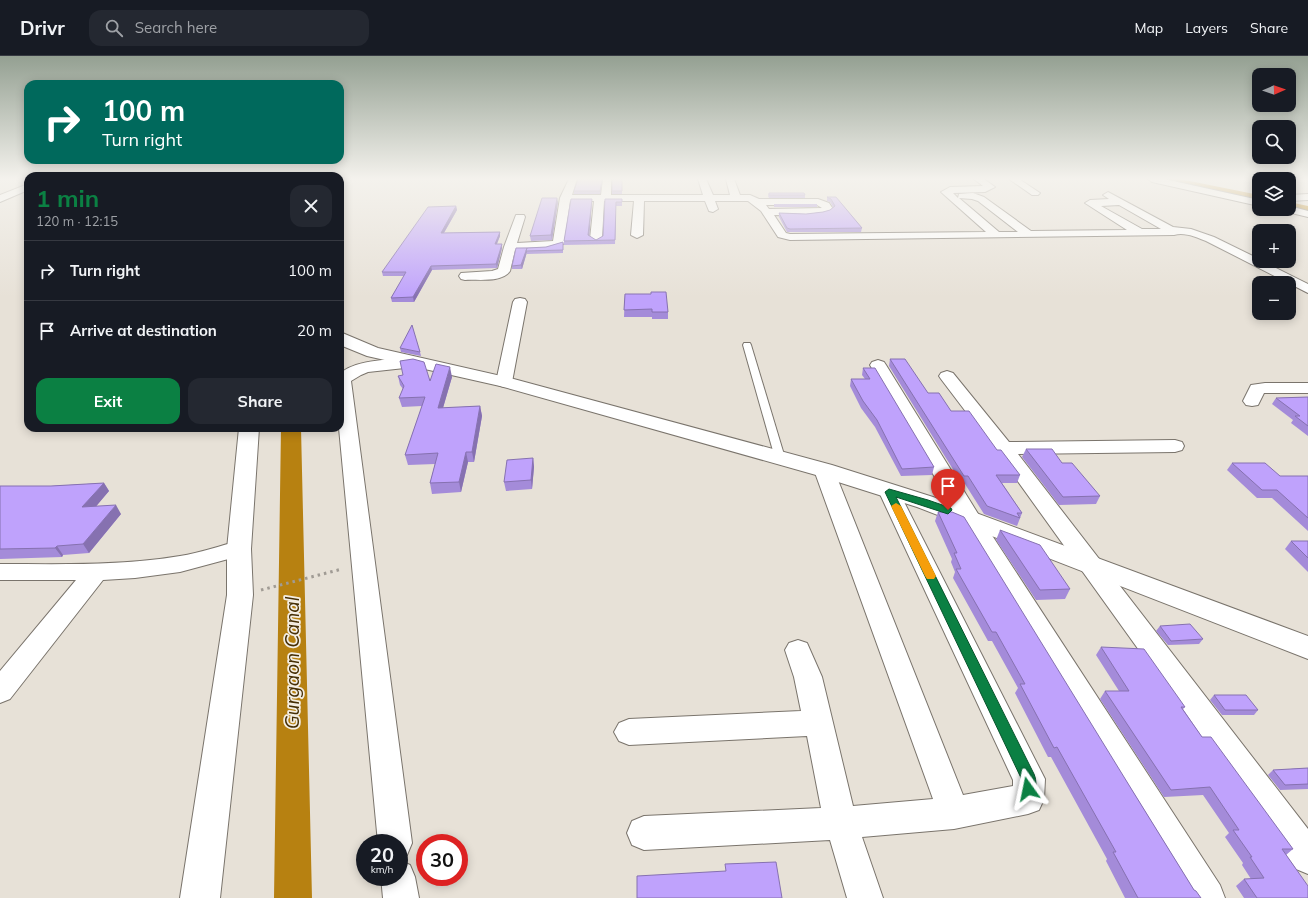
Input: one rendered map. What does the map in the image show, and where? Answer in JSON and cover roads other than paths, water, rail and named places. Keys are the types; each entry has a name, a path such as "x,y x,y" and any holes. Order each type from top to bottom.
{"street":[{"path":"465,276 494,275 504,271 520,218"},
{"path":"510,247 546,246 558,243 562,218"},
{"path":"596,239 599,218"},
{"path":"637,235 638,218"},
{"path":"769,218 780,234 786,237 1174,232 1173,230"},
{"path":"976,218 996,235"},
{"path":"1007,218 1028,234"},
{"path":"1116,218 1140,232"},
{"path":"1151,218 1173,230 1191,232 1210,239 1308,289"},
{"path":"504,382 520,302"},
{"path":"344,340 373,352 504,382 824,470 889,492 925,502 1308,648"},
{"path":"344,378 348,373 360,369 417,363"},
{"path":"878,365 970,519 1207,898"},
{"path":"947,376 1003,448 1308,857"},
{"path":"1252,402 1257,389 1308,388"},
{"path":"344,390 393,834"},
{"path":"200,898 240,595 239,549 249,432"},
{"path":"1003,448 1175,446"},
{"path":"824,470 954,813"},
{"path":"644,833 841,823 954,813 1028,799 1029,779 889,492"},
{"path":"0,572 130,569 180,564 239,549"},
{"path":"0,691 97,570"},
{"path":"798,650 808,678 817,723 841,823 865,898"},
{"path":"629,732 817,723"},
{"path":"399,886 401,898"}],"lane":[{"path":"747,345 780,458"}],"waterway":[{"name":"Gurgaon Canal","path":"291,432 293,898"}]}
